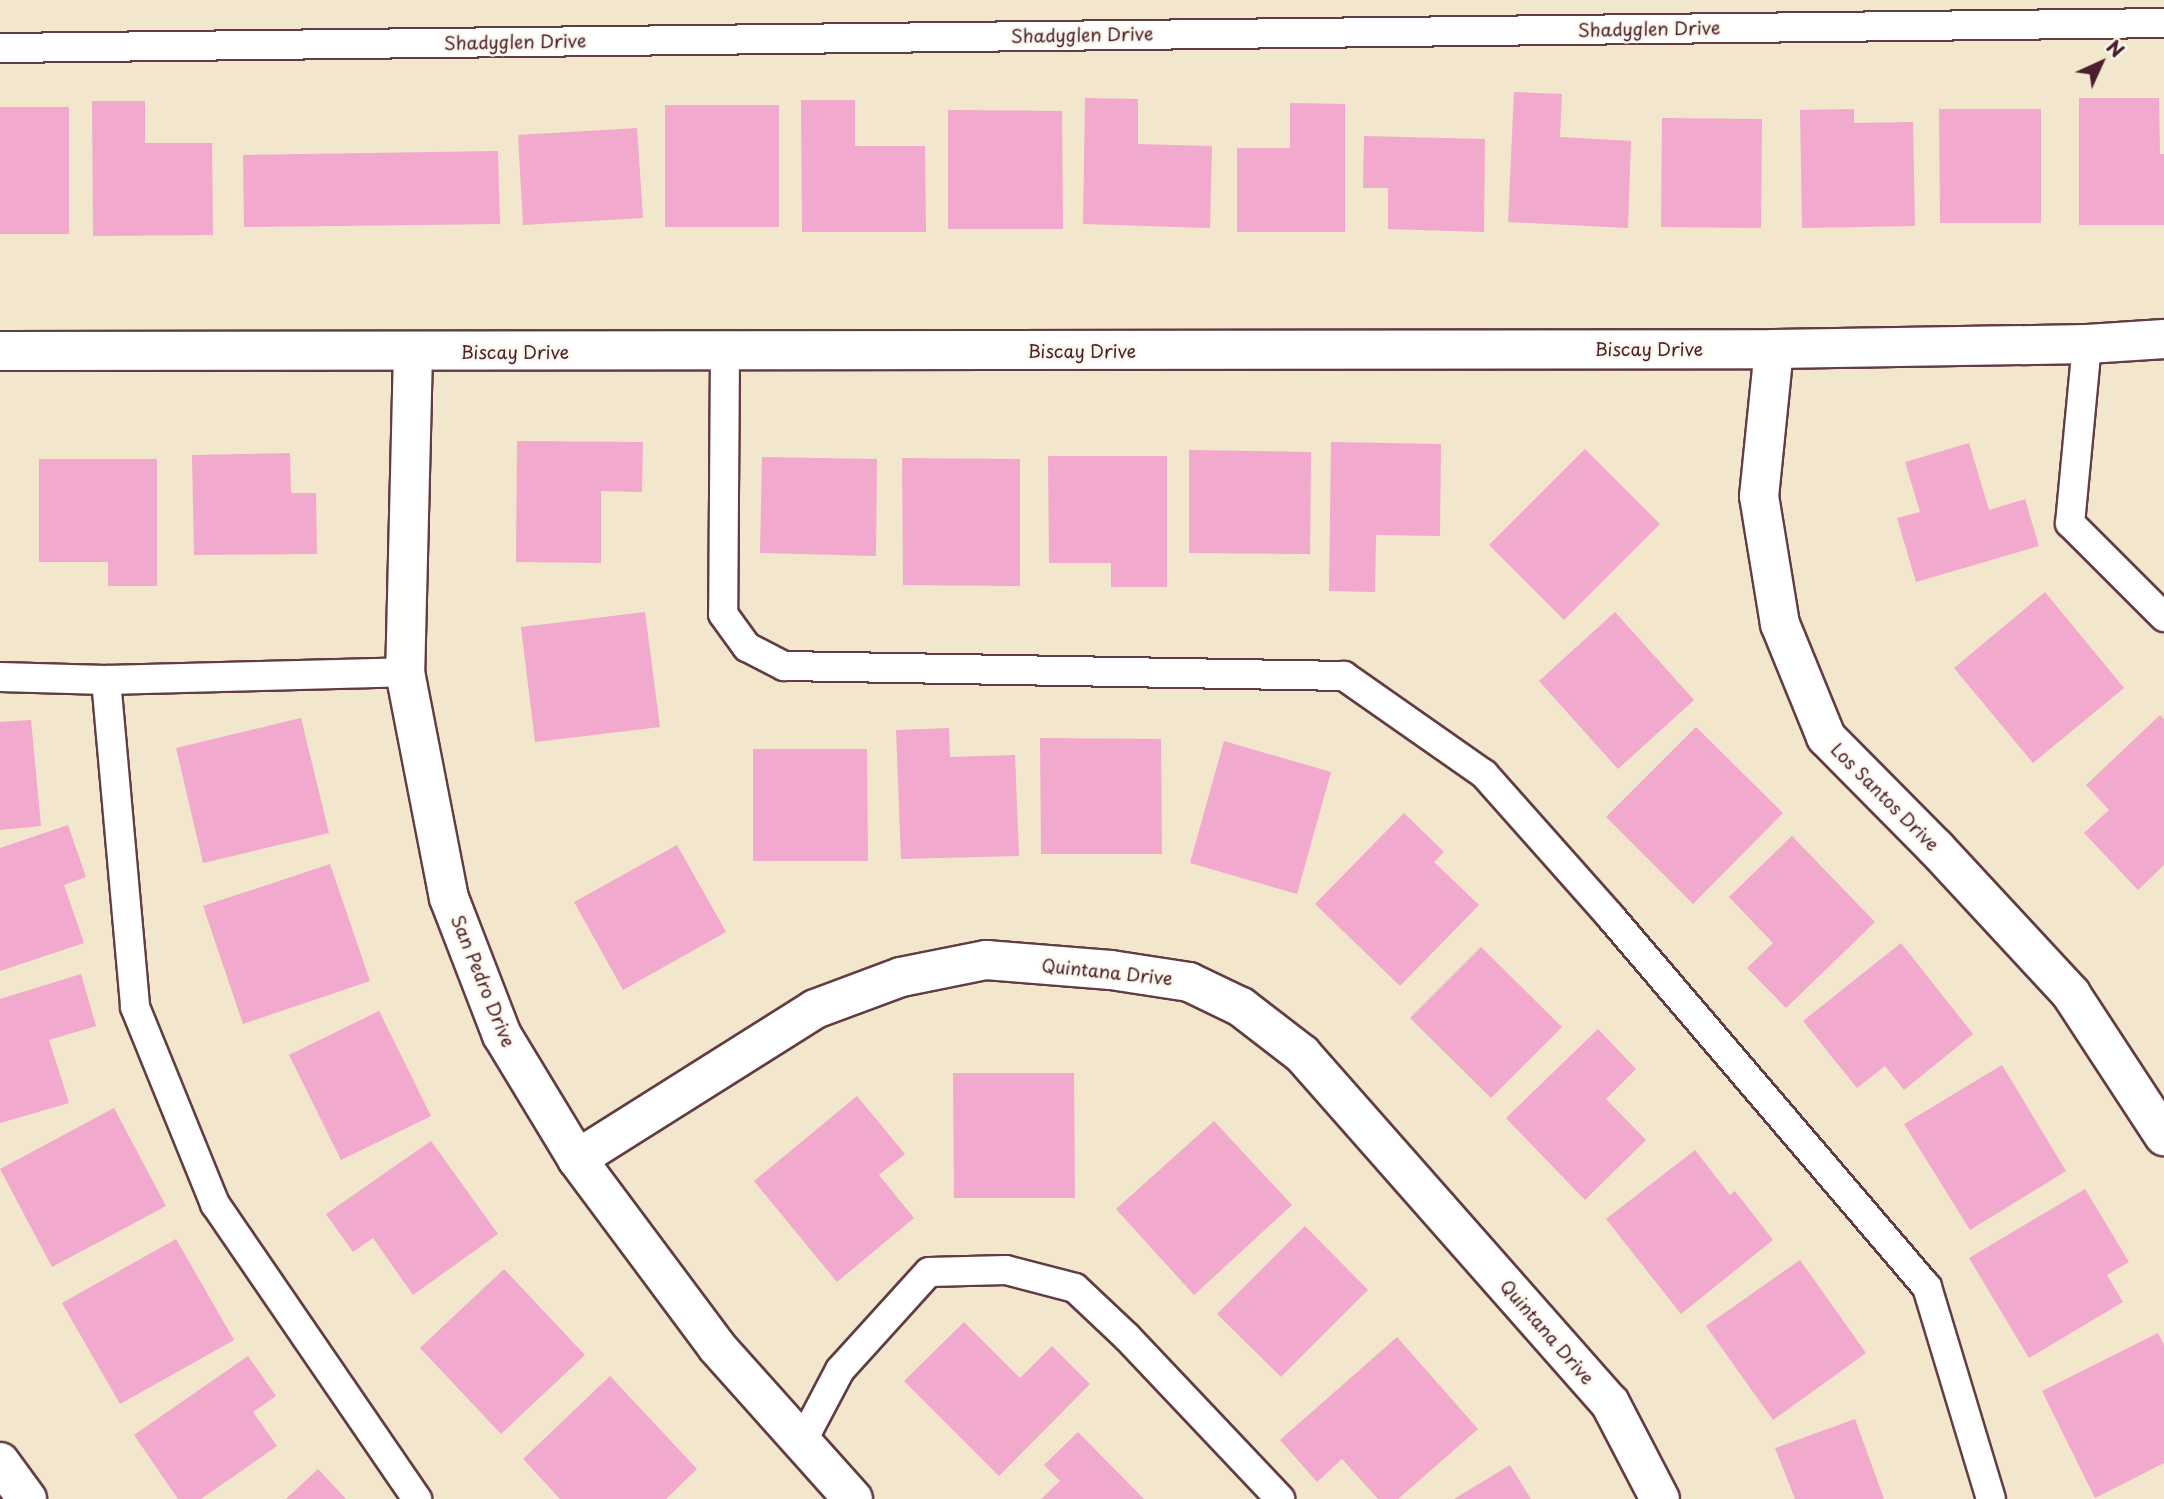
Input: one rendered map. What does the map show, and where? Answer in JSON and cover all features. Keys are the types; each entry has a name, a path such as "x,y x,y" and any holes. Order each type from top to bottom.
{"street":[{"name":"Biscay Drive","path":"0,351 1774,349 2087,344 2164,339"},
{"name":"Los Santos Drive","path":"1774,349 1759,496 1780,624 1826,737 1937,848 2071,994 2164,1136"},
{"name":"San Pedro Drive","path":"413,352 405,672 449,898 502,1035 577,1159 718,1347 853,1499"},
{"name":"Quintana Drive","path":"577,1159 815,1009 901,977 986,960 1111,970 1189,982 1241,1007 1302,1054 1610,1403 1660,1499"},
{"path":"0,1462 27,1499"}],"lane":[{"name":"Shadyglen Drive","path":"0,48 2164,23"},
{"path":"2087,344 2070,523 2164,617"},
{"path":"725,352 723,614 747,647 784,666 1343,676 1484,774 1610,916 1927,1287 1991,1499"},
{"path":"0,677 106,680 405,672"},
{"path":"106,680 135,1007 215,1204 417,1499"},
{"path":"802,1441 840,1370 929,1272 1006,1270 1075,1288 1127,1337 1280,1499"}],"building":[{"path":"1514,92 1562,94 1560,137 1631,141 1628,228 1508,222"},
{"path":"1085,98 1138,99 1138,144 1212,146 1210,228 1083,224"},
{"path":"2079,98 2159,98 2160,154 2164,154 2164,225 2079,225"},
{"path":"801,100 855,100 855,146 925,146 926,232 802,232"},
{"path":"92,101 145,101 145,143 212,143 213,235 93,236"},
{"path":"1290,103 1345,104 1345,232 1237,232 1237,148 1290,148"},
{"path":"665,105 779,105 779,227 665,227"},
{"path":"0,107 69,107 69,234 0,234"},
{"path":"1854,109 1854,123 1913,122 1915,226 1802,228 1800,110"},
{"path":"1939,109 2041,109 2041,223 1940,223"},
{"path":"948,110 1062,111 1063,229 948,229"},
{"path":"1662,118 1762,119 1761,228 1661,227"},
{"path":"637,128 643,218 523,225 518,135"},
{"path":"1364,136 1485,139 1484,232 1388,229 1388,188 1363,188"},
{"path":"498,151 500,224 244,227 243,155"},
{"path":"517,441 643,442 642,492 601,491 601,563 516,562"},
{"path":"1331,442 1441,444 1440,536 1376,535 1375,592 1329,591"},
{"path":"1969,443 1989,510 2025,499 2039,546 1916,582 1897,518 1920,512 1905,462"},
{"path":"1585,449 1660,524 1564,620 1489,545"},
{"path":"1189,450 1311,452 1310,554 1189,553"},
{"path":"290,453 291,493 316,493 317,554 194,555 192,455"},
{"path":"1048,456 1167,456 1167,587 1111,587 1111,563 1049,563"},
{"path":"762,457 877,459 876,556 760,553"},
{"path":"902,458 1020,459 1020,586 903,585"},
{"path":"39,459 157,459 157,586 108,586 108,562 39,562"},
{"path":"2045,592 2124,688 2033,763 1954,668"},
{"path":"645,612 660,727 535,742 521,627"},
{"path":"1615,612 1694,700 1618,769 1539,681"},
{"path":"2160,715 2164,719 2164,865 2138,890 2084,833 2109,810 2086,785"},
{"path":"301,718 329,833 203,863 176,748"},
{"path":"31,720 41,826 0,830 0,722"},
{"path":"1696,727 1783,813 1693,904 1606,817"},
{"path":"949,728 950,757 1015,755 1019,856 901,859 896,730"},
{"path":"1040,738 1161,739 1162,854 1041,854"},
{"path":"1224,741 1331,772 1297,894 1190,863"},
{"path":"753,749 867,749 868,861 753,861"},
{"path":"1404,813 1444,852 1434,862 1479,905 1400,986 1315,904"},
{"path":"68,825 86,877 64,885 84,943 0,971 0,848"},
{"path":"1792,836 1875,922 1786,1008 1747,968 1773,943 1729,897"},
{"path":"677,845 726,932 623,990 574,902"},
{"path":"330,864 370,981 243,1024 203,906"},
{"path":"1901,943 1973,1034 1904,1090 1885,1066 1857,1088 1803,1021"},
{"path":"1481,947 1562,1027 1491,1098 1410,1018"},
{"path":"81,974 96,1026 49,1040 69,1103 0,1123 0,999"},
{"path":"379,1011 431,1116 341,1160 289,1055"},
{"path":"1598,1029 1636,1069 1606,1099 1646,1140 1585,1200 1506,1118"},
{"path":"2002,1065 2066,1171 1970,1230 1904,1124"},
{"path":"953,1073 1074,1073 1075,1198 954,1198"},
{"path":"857,1096 905,1154 879,1175 914,1218 837,1282 754,1181"},
{"path":"114,1108 166,1206 52,1267 0,1169"},
{"path":"1214,1121 1292,1205 1194,1295 1116,1209"},
{"path":"431,1141 498,1234 413,1295 373,1238 353,1252 326,1214"},
{"path":"1695,1150 1730,1195 1735,1191 1773,1240 1681,1314 1606,1219"},
{"path":"2085,1189 2129,1262 2107,1275 2123,1302 2029,1358 1969,1258"},
{"path":"1305,1226 1368,1290 1281,1377 1217,1314"},
{"path":"176,1239 234,1340 120,1404 62,1303"},
{"path":"1800,1260 1866,1353 1773,1420 1706,1326"},
{"path":"504,1269 585,1355 501,1434 420,1348"},
{"path":"964,1322 1020,1378 1052,1346 1090,1384 999,1476 904,1381"},
{"path":"2158,1333 2164,1345 2164,1463 2095,1498 2042,1391"},
{"path":"1397,1337 1478,1429 1398,1499 1378,1499 1342,1459 1317,1482 1280,1440"},
{"path":"248,1356 276,1396 253,1412 277,1446 201,1499 178,1499 134,1435"},
{"path":"610,1376 697,1469 666,1499 560,1499 523,1459"},
{"path":"1855,1419 1884,1499 1795,1499 1775,1448"},
{"path":"1078,1432 1144,1499 1041,1499 1060,1481 1044,1465"},
{"path":"1510,1465 1531,1499 1454,1499"},
{"path":"318,1469 346,1499 286,1499"}]}
